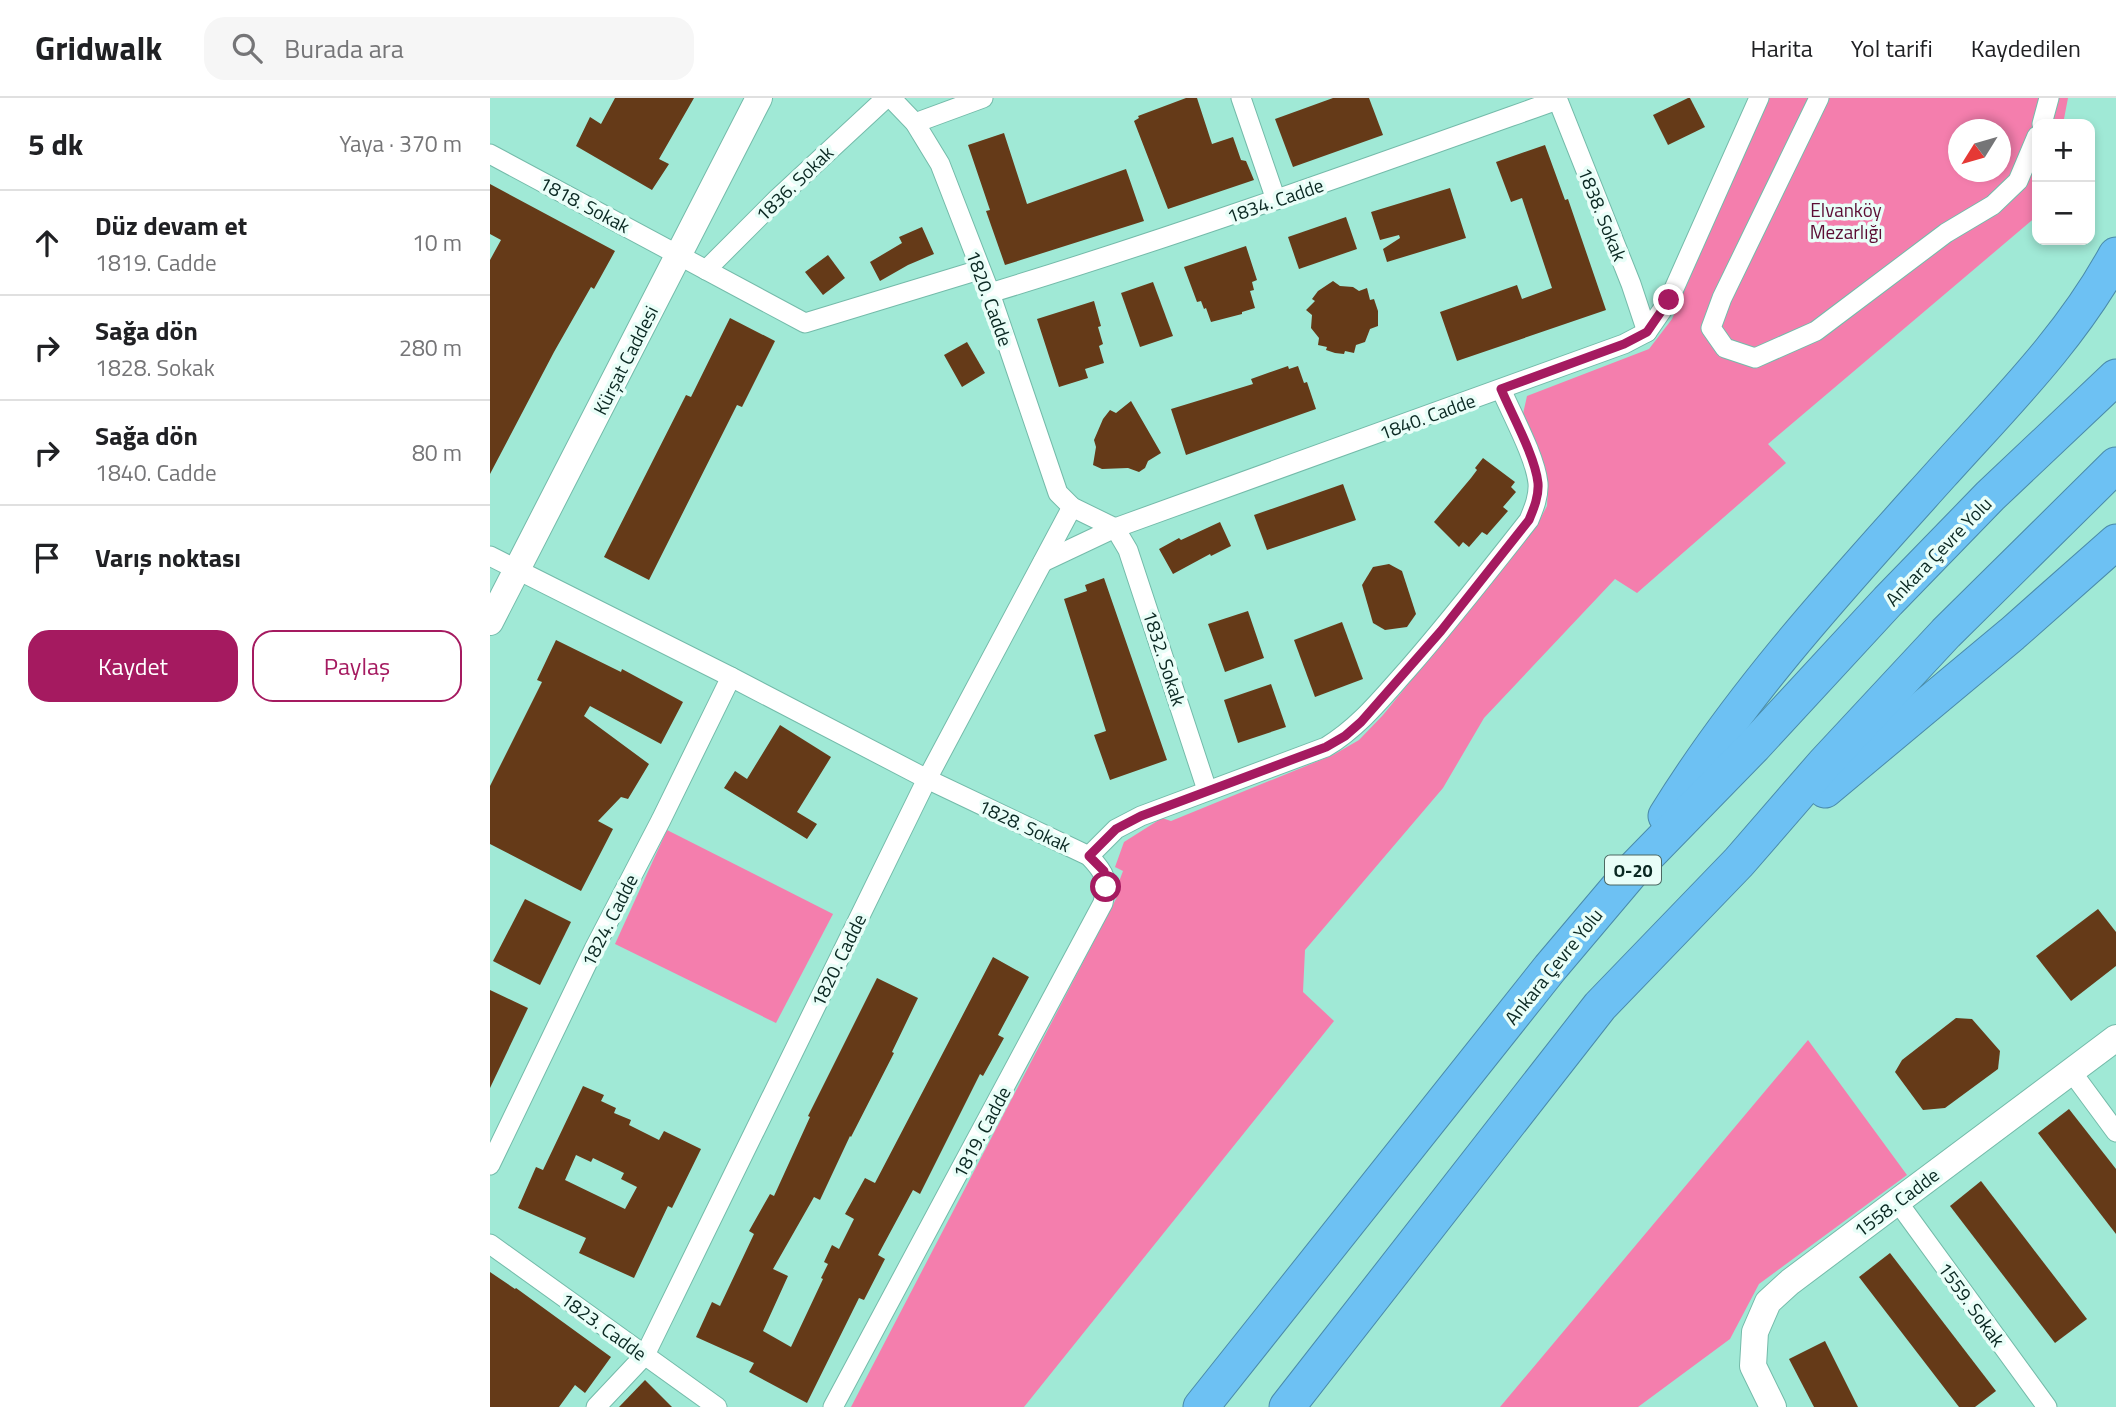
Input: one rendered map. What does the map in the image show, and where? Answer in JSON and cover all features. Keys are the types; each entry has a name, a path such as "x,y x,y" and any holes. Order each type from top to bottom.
{"highway":[{"path":"1632,871 1697,766 1779,659 2060,341 2098,289 2116,255"},
{"name":"Ankara Çevre Yolu","path":"1201,1407 1550,968 1632,871 1981,506 2116,377"},
{"path":"1287,1407 1600,1006 1739,862 1824,764 1946,634 2116,465"},
{"path":"1739,862 2012,634 2116,542"}],"street":[{"name":"Kürşat Caddesi","path":"490,622 759,98"},
{"name":"1836. Sokak","path":"706,270 777,199 886,98"},
{"name":"1820. Cadde","path":"891,98 915,123 940,164 990,293 1058,493 1072,507 1115,528"},
{"path":"915,123 983,98"},
{"path":"1241,98 1276,200"},
{"name":"1840. Cadde","path":"1043,562 1115,528 1624,344 1647,332 1669,300 1759,98"},
{"path":"1819,98 1722,298 1712,327 1725,348 1755,358 1816,331 1946,233 1993,205 2018,181 2032,148"},
{"path":"2043,119 2049,98"},
{"name":"1834. Cadde","path":"990,293 1071,269 1276,200 1557,99"},
{"name":"1838. Sokak","path":"1557,99 1631,284 1647,332"},
{"name":"1818. Sokak","path":"490,154 679,255"},
{"path":"679,255 805,323 979,270"},
{"name":"1828. Sokak","path":"490,556 927,779 1089,856 1116,829 1141,816 1326,747 1361,722 1441,631 1529,520 1536,501 1538,483 1501,389"},
{"name":"1820. Cadde","path":"596,1407 645,1355 927,779 1072,507"},
{"name":"1832. Sokak","path":"1115,528 1136,570 1207,790"},
{"name":"1824. Cadde","path":"490,1165 594,949 731,677"},
{"name":"1819. Cadde","path":"833,1407 1103,904 1106,887 1104,871 1089,856"},
{"name":"1558. Cadde","path":"1773,1407 1752,1366 1755,1332 1769,1301 1790,1282 2116,1038"},
{"path":"2071,1072 2116,1132"},
{"name":"1559. Sokak","path":"1897,1202 2047,1407"},
{"name":"1823. Cadde","path":"490,1244 717,1407"}],"green space":[{"name":"Elvanköy Mezarlığı","path":"1767,98 2068,98 2064,119 2032,119 2032,220 1768,444 1786,463 1637,593 1615,579 1484,718 1443,788 1305,950 1303,992 1334,1021 1024,1407 851,1407 1117,897 1114,895 1123,871 1115,867 1124,842 1162,818 1171,821 1333,755 1359,740 1383,715 1536,527 1547,506 1548,486 1523,414 1527,396 1649,349 1672,319"},
{"path":"667,830 833,914 776,1023 615,944"},
{"path":"1808,1040 1907,1175 1759,1284 1730,1339 1638,1407 1500,1407"}],"building":[{"path":"615,98 694,98 659,159 669,164 652,190 576,146 590,117 601,124"},
{"path":"1186,98 1197,98 1212,144 1233,137 1241,160 1246,161 1254,180 1168,209 1134,121 1138,116"},
{"path":"1333,98 1369,98 1383,135 1293,167 1275,119"},
{"path":"1688,98 1705,127 1668,145 1653,115"},
{"path":"1004,133 1027,204 1126,169 1144,221 1005,265 986,211 990,210 968,145"},
{"path":"1545,145 1565,200 1568,199 1606,310 1457,361 1440,312 1517,285 1522,299 1552,288 1522,198 1511,202 1496,162"},
{"path":"490,184 615,251 554,352 490,474 490,260 501,240 490,234"},
{"path":"1450,188 1466,238 1387,262 1383,249 1400,238 1399,235 1380,240 1371,212"},
{"path":"1346,217 1357,249 1299,269 1288,237"},
{"path":"922,227 934,254 880,281 870,262 902,243 899,237"},
{"path":"1246,246 1257,280 1252,282 1254,290 1250,291 1255,308 1211,322 1206,308 1204,309 1201,301 1197,302 1184,267"},
{"path":"828,255 845,278 823,295 805,272"},
{"path":"1333,281 1340,286 1353,287 1359,291 1367,288 1370,300 1374,299 1378,311 1378,326 1370,329 1365,342 1356,345 1354,353 1326,350 1327,347 1318,345 1319,338 1311,328 1312,315 1306,310 1315,301 1312,299 1318,291"},
{"path":"1153,282 1173,336 1140,347 1121,293"},
{"path":"1094,301 1101,326 1098,327 1103,344 1099,346 1104,363 1085,369 1088,378 1059,387 1037,319"},
{"path":"730,318 775,341 742,407 737,405 649,580 604,557 686,395 691,397"},
{"path":"967,342 985,373 962,387 944,355"},
{"path":"1288,366 1289,369 1298,366 1304,383 1307,382 1316,409 1186,455 1171,409 1253,384 1251,379"},
{"path":"1131,401 1161,453 1148,461 1145,468 1139,472 1128,468 1102,469 1093,465 1096,447 1094,440 1103,419 1110,410 1116,413"},
{"path":"1483,458 1515,482 1511,487 1516,492 1503,507 1508,511 1487,535 1482,532 1469,547 1463,542 1459,547 1434,522 1471,478"},
{"path":"1343,484 1356,520 1267,550 1254,515"},
{"path":"1220,522 1231,546 1173,574 1159,549"},
{"path":"1389,564 1402,571 1416,614 1407,627 1385,630 1373,623 1362,585 1373,567"},
{"path":"1104,578 1167,760 1110,780 1094,735 1106,731 1064,599 1087,591 1085,585"},
{"path":"1248,611 1264,658 1225,672 1208,624"},
{"path":"1342,622 1363,679 1315,697 1294,640"},
{"path":"556,640 621,672 622,669 683,702 661,744 590,706 584,716 649,764 628,799 621,797 598,821 613,829 581,891 490,844 490,786 542,682 537,680"},
{"path":"1271,684 1286,727 1238,743 1224,700"},
{"path":"780,725 831,757 797,812 817,824 807,839 724,788 735,771 747,779"},
{"path":"525,899 571,922 540,985 493,961"},
{"path":"2098,909 2116,932 2116,966 2071,1001 2036,956"},
{"path":"993,957 1029,977 998,1035 1004,1038 983,1076 980,1074 920,1194 913,1190 878,1255 885,1259 864,1300 859,1298 807,1403 749,1372 754,1363 696,1337 712,1302 720,1306 754,1234 749,1231 770,1194 774,1196 810,1117 808,1116 877,978 918,998 892,1052 894,1053 820,1200 814,1197 773,1269 788,1276 763,1331 791,1347 823,1279 821,1278 828,1264 824,1262 832,1245 839,1249 854,1219 845,1214 865,1178 875,1183"},
{"path":"490,990 528,1008 490,1088"},
{"path":"1956,1018 1972,1019 2000,1051 1998,1069 1945,1108 1923,1110 1895,1072 1902,1060"},
{"path":"583,1086 604,1095 601,1101 616,1108 614,1113 631,1120 629,1125 659,1140 664,1131 701,1149 672,1208 668,1206 634,1278 579,1253 586,1238 518,1208 536,1167 543,1170","holes":["576,1155 591,1162 593,1158 624,1173 621,1179 637,1187 625,1209 565,1180"]},
{"path":"2069,1109 2116,1169 2116,1234 2038,1133"},
{"path":"1981,1181 2087,1319 2055,1343 1950,1206"},
{"path":"1890,1253 1996,1391 1975,1407 1959,1407 1859,1277"},
{"path":"490,1272 611,1357 585,1393 575,1385 559,1407 490,1407"},
{"path":"1825,1341 1858,1407 1814,1407 1789,1359"},
{"path":"645,1380 672,1407 619,1407"}],"route":[{"path":"1106,887 1104,871 1089,856 1116,829 1141,816 1207,790 1326,747 1361,722 1441,631 1529,520 1536,501 1538,483 1501,389 1624,344 1647,332 1669,300"}]}
